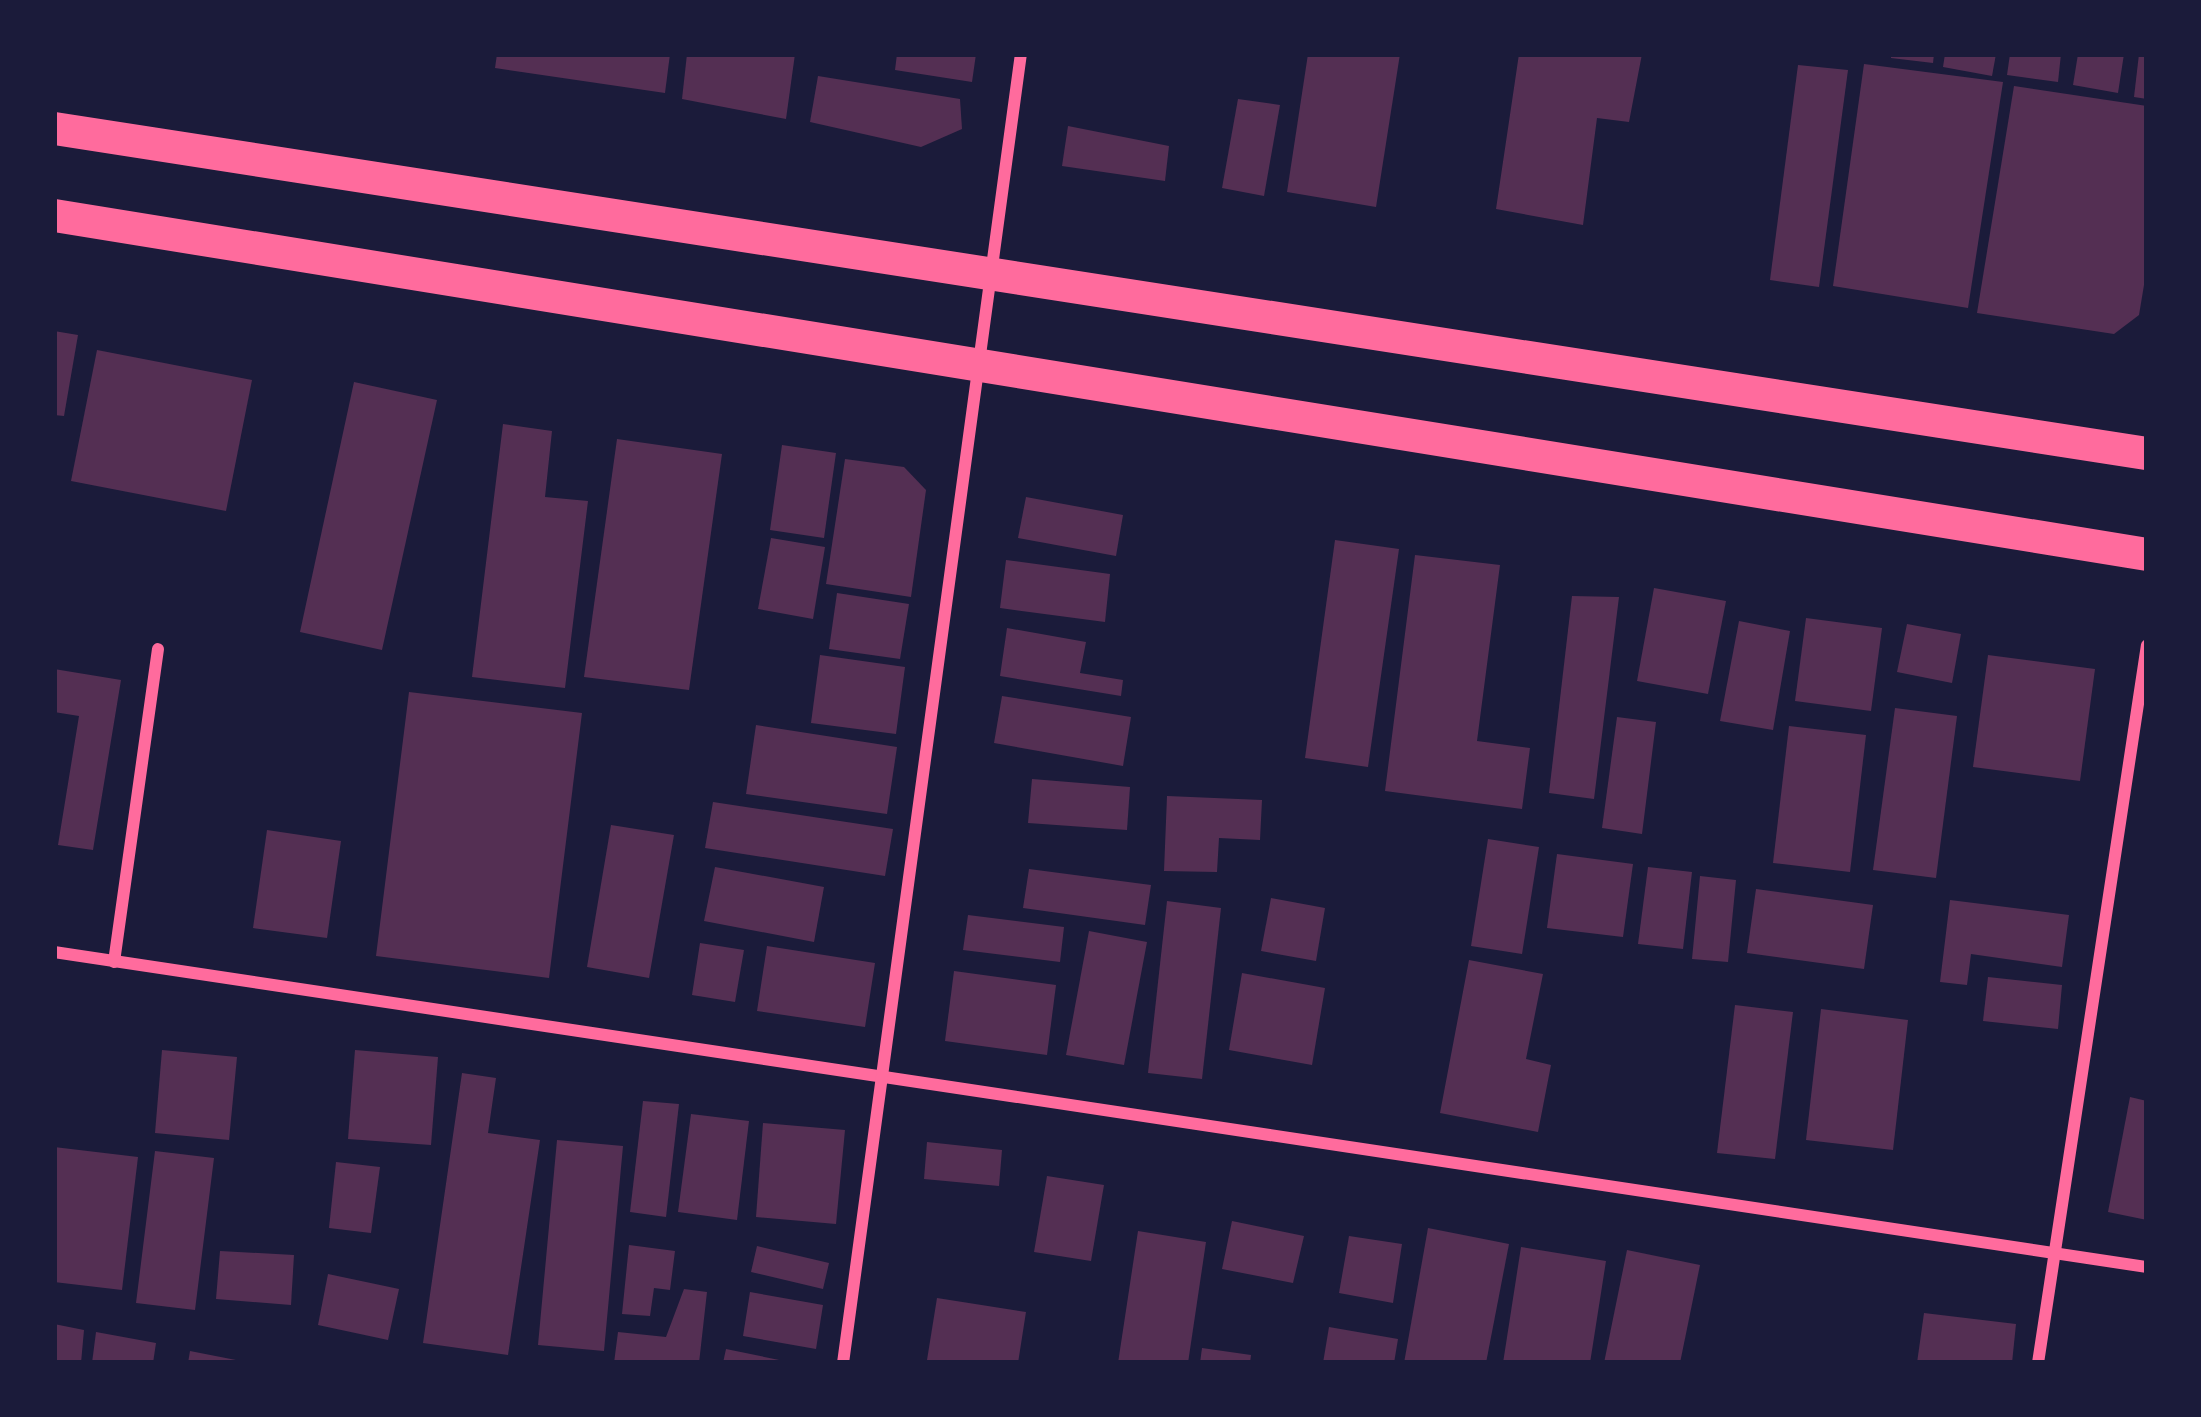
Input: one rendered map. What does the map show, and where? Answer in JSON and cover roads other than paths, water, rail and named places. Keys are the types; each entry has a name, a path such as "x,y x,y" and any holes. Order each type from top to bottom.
{"highway":[{"path":"54,128 2147,453"},
{"path":"54,215 2147,554"}],"street":[{"path":"843,1363 1021,54"},
{"path":"2038,1363 2147,645"},
{"path":"114,962 158,649"},
{"path":"54,952 2147,1267"}]}
